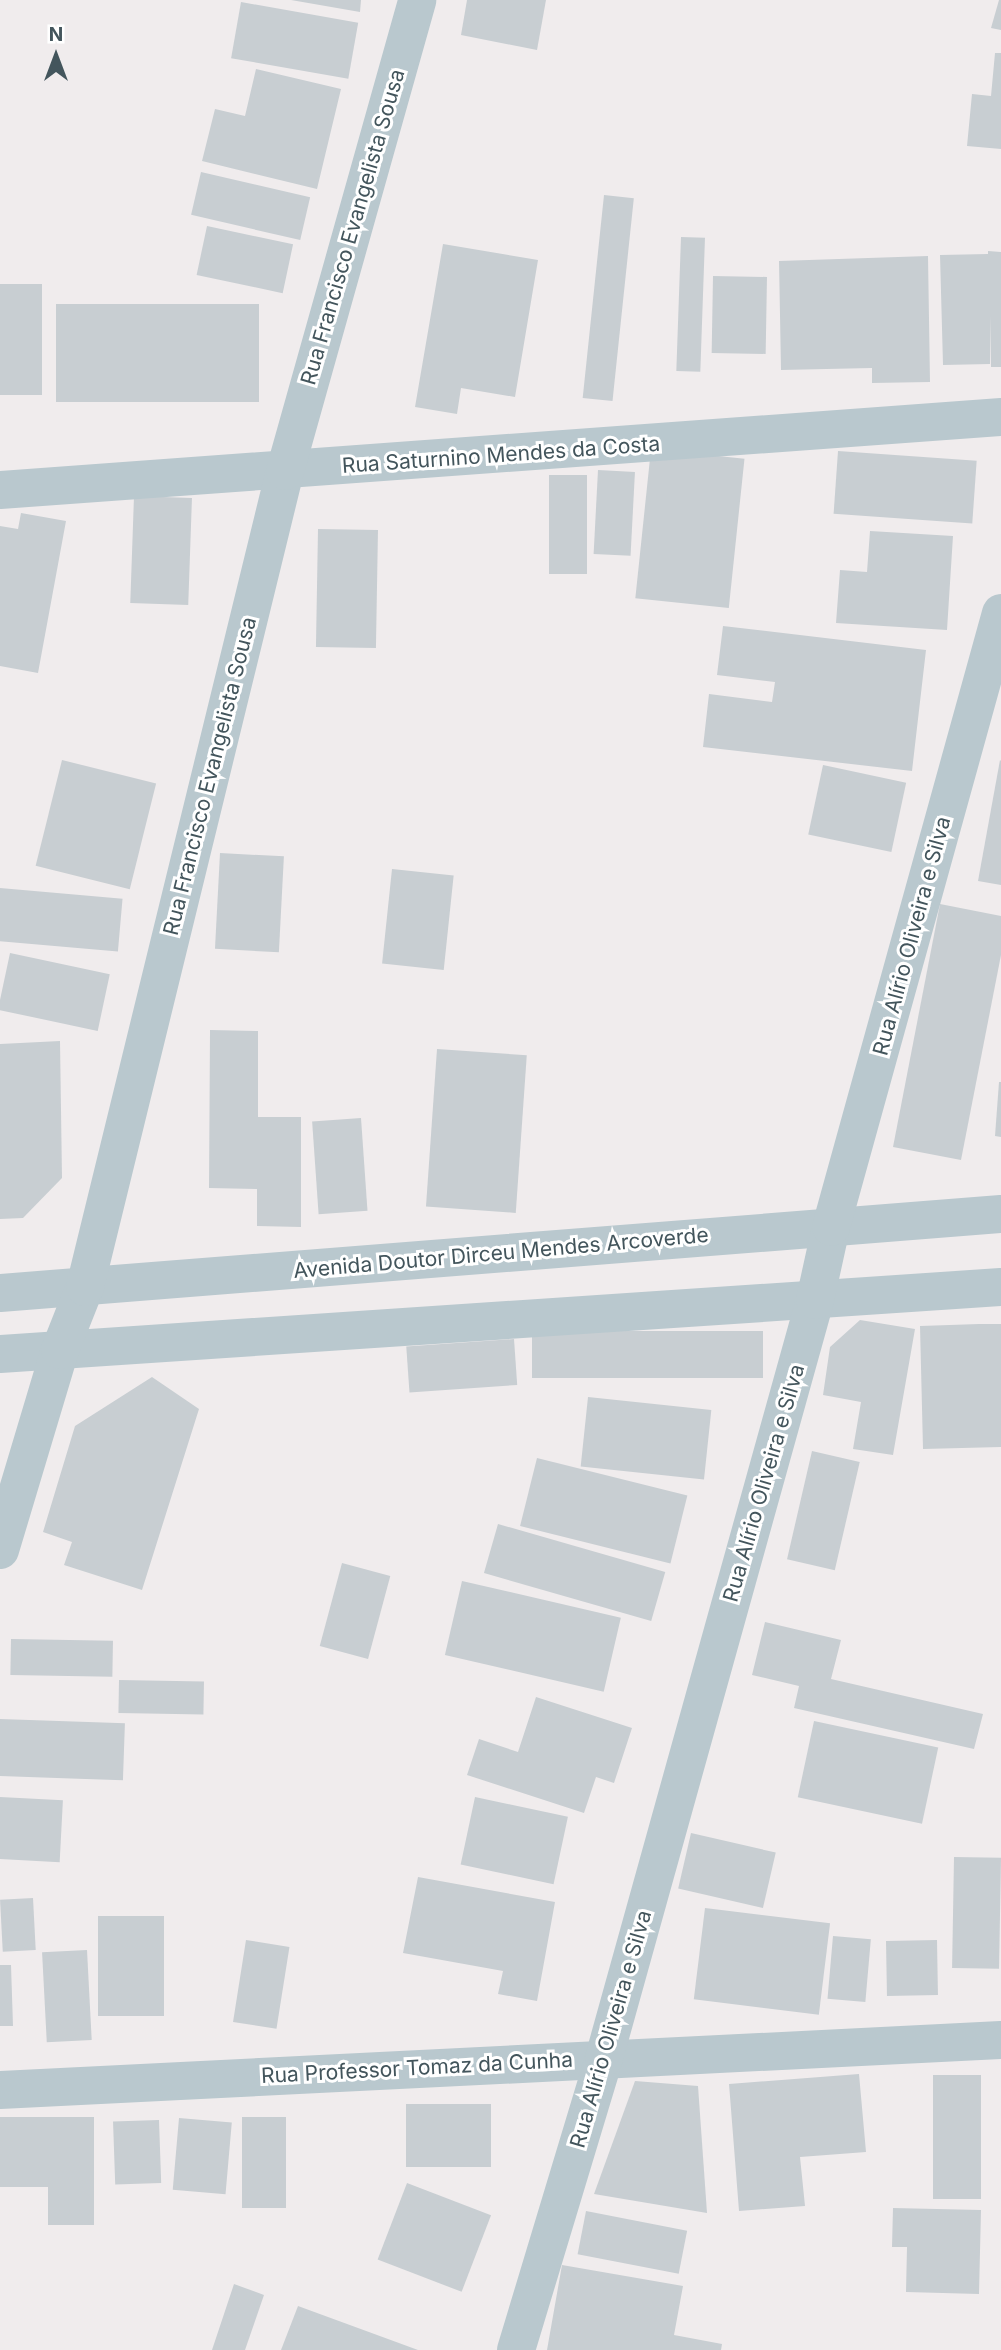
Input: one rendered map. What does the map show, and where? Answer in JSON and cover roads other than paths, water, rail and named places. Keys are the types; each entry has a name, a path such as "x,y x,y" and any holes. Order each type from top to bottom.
{"street":[{"name":"Rua Francisco Evangelista Sousa","path":"0,1550 60,1350 85,1287 285,471 417,0"},
{"name":"Rua Saturnino Mendes da Costa","path":"0,490 1001,417"},
{"name":"Rua Alírio Oliveira e Silva","path":"516,2350 604,2058 815,1300 831,1227 1001,613"},
{"name":"Avenida Doutor Dirceu Mendes Arcoverde","path":"0,1293 1001,1214"},
{"path":"0,1354 1001,1287"},
{"name":"Rua Professor Tomaz da Cunha","path":"0,2090 1001,2040"}]}
